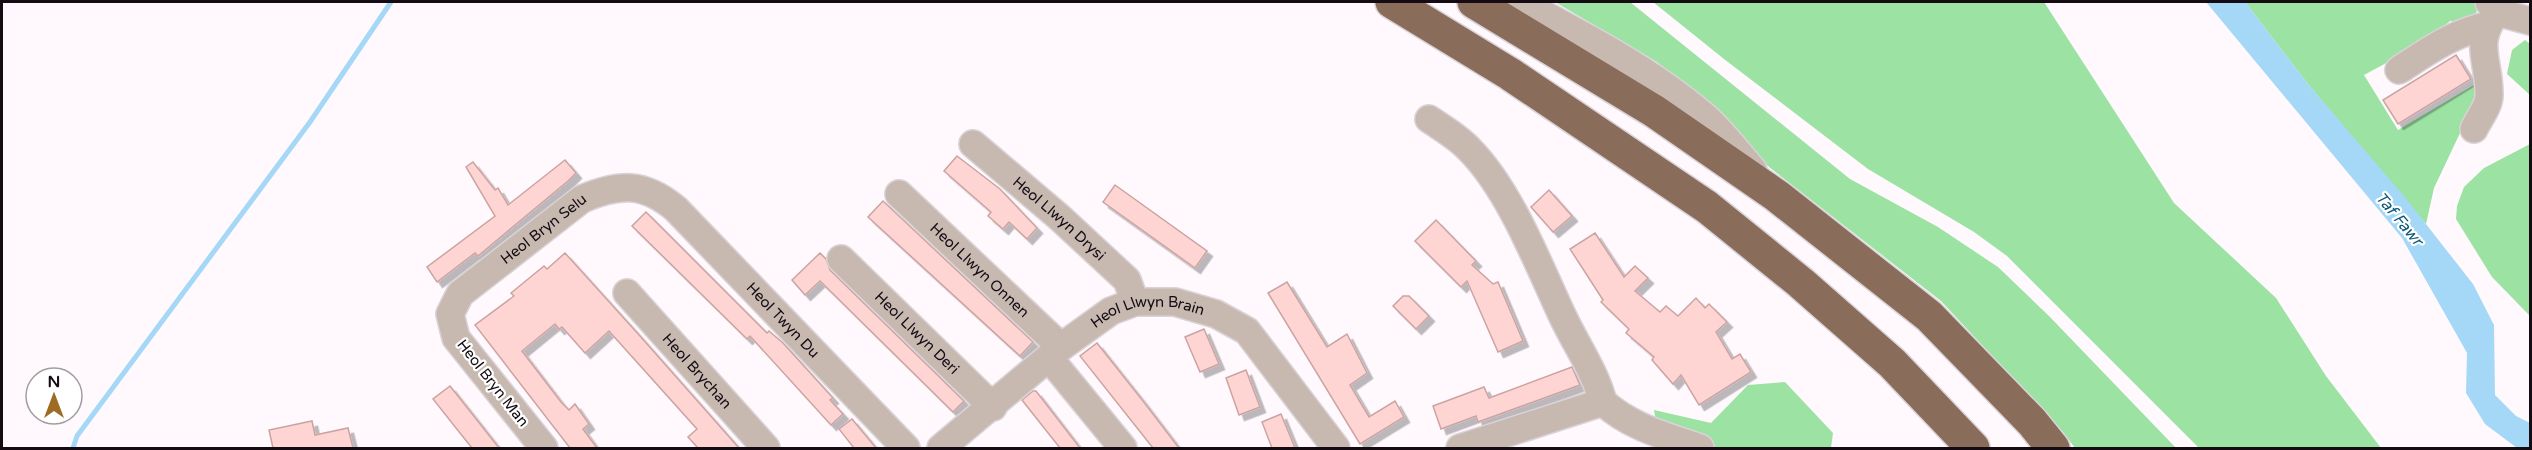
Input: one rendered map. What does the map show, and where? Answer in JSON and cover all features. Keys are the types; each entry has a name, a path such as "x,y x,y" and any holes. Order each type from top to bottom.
{"highway":[{"path":"1392,2 1510,74 1707,207 1801,283 1892,363 1973,448"},
{"path":"1474,2 1654,111 1777,196 1929,316 2032,422 2053,448"}],"street":[{"path":"1520,2 1576,31 1670,89 1706,117 1777,196"},
{"path":"2490,10 2530,21"},
{"path":"2399,70 2444,41 2467,30 2490,10"},
{"path":"2474,129 2490,98 2482,52 2490,10"},
{"path":"1429,119 1461,128 1533,249 1563,316 1597,381 1602,402 1615,414 1642,427 1700,448"},
{"name":"Heol Llwyn Drysi","path":"973,144 1059,217 1127,280 1135,302"},
{"name":"Heol Bryn Selu","path":"450,314 460,294 582,199 605,189 634,187 658,194"},
{"name":"Heol Twyn Du","path":"658,194 676,209 906,448"},
{"name":"Heol Llwyn Onnen","path":"899,194 1056,353 1123,448"},
{"name":"Heol Llwyn Deri","path":"841,259 993,407"},
{"name":"Heol Brychan","path":"627,293 766,448"},
{"name":"Heol Llwyn Brain","path":"941,448 1056,353 1111,312 1135,302 1175,302 1216,314 1247,331 1336,448"},
{"name":"Heol Bryn Man","path":"450,314 456,338 544,448"},
{"path":"1460,448 1602,402"}],"green space":[{"path":"1555,2 1630,2 1850,179 1938,227 1998,267 2049,316 2176,448 2075,448 2063,432 1941,301 1769,167 1711,110 1657,62"},
{"path":"1653,2 2044,2 2174,203 2276,298 2326,376 2381,448 2199,448 2007,256 1974,232 1868,169"},
{"path":"2245,2 2479,2 2476,14 2462,22 2450,21 2427,41 2364,75 2398,130 2474,85 2478,95 2434,188 2426,224 2307,83"},
{"path":"2525,40 2530,44 2530,95 2507,74 2512,50"},
{"path":"2530,144 2530,316 2492,277 2456,219 2457,206 2464,187 2484,168"},
{"path":"1785,382 1833,433 1831,448 1660,448 1654,410 1711,423 1748,385"}],"water":[{"name":"Taf Fawr","path":"2206,2 2245,2 2307,83 2404,196 2473,284 2494,325 2495,395 2516,416 2530,423 2530,448 2517,448 2485,424 2466,393 2467,353 2402,238"}],"building":[{"path":"2456,55 2471,79 2398,124 2383,100"},
{"path":"957,156 1000,189 1037,228 1027,239 1009,222 1003,229 988,216 991,212 944,171"},
{"path":"565,160 576,173 568,181 478,256 475,253 437,282 427,267 495,216 466,167 473,162 495,190 498,188 508,205"},
{"path":"1115,185 1207,251 1195,268 1103,202"},
{"path":"1549,190 1572,216 1553,232 1531,207"},
{"path":"883,201 1033,342 1020,356 868,217"},
{"path":"646,212 767,333 769,331 783,343 833,398 830,400 843,414 831,425 750,336 747,339 632,226"},
{"path":"1436,220 1476,261 1472,265 1493,284 1498,282 1523,341 1498,352 1467,281 1461,287 1415,241"},
{"path":"1595,233 1624,277 1635,266 1648,278 1635,291 1660,312 1666,306 1678,316 1696,298 1705,308 1709,304 1727,322 1716,332 1732,359 1740,354 1751,372 1699,405 1681,375 1673,384 1652,360 1654,357 1626,333 1629,329 1601,302 1603,300 1570,249"},
{"path":"565,253 739,448 698,448 688,437 697,429 609,331 585,353 562,327 559,329 555,324 522,351 561,402 569,410 575,404 589,424 583,429 597,448 570,448 475,325 514,296 511,293 544,266 547,269"},
{"path":"820,253 826,259 830,270 964,401 953,412 820,281 805,295 792,280"},
{"path":"1287,282 1327,347 1347,334 1367,373 1350,385 1369,417 1395,401 1404,417 1360,444 1268,293"},
{"path":"1403,296 1409,296 1429,316 1416,329 1393,306"},
{"path":"1204,329 1219,364 1200,372 1185,337"},
{"path":"1097,343 1179,448 1153,448 1080,356"},
{"path":"1572,367 1580,385 1478,422 1476,416 1441,429 1433,406 1484,387 1489,398"},
{"path":"1246,370 1260,407 1239,415 1226,378"},
{"path":"450,386 499,448 472,448 433,399"},
{"path":"1036,391 1080,448 1060,448 1022,400"},
{"path":"1281,414 1295,448 1272,448 1262,422"},
{"path":"852,419 876,448 854,448 839,429"},
{"path":"312,421 315,435 348,428 353,448 273,448 269,430"}],"waterway":[{"path":"73,448 77,436 310,122 391,2"}]}
